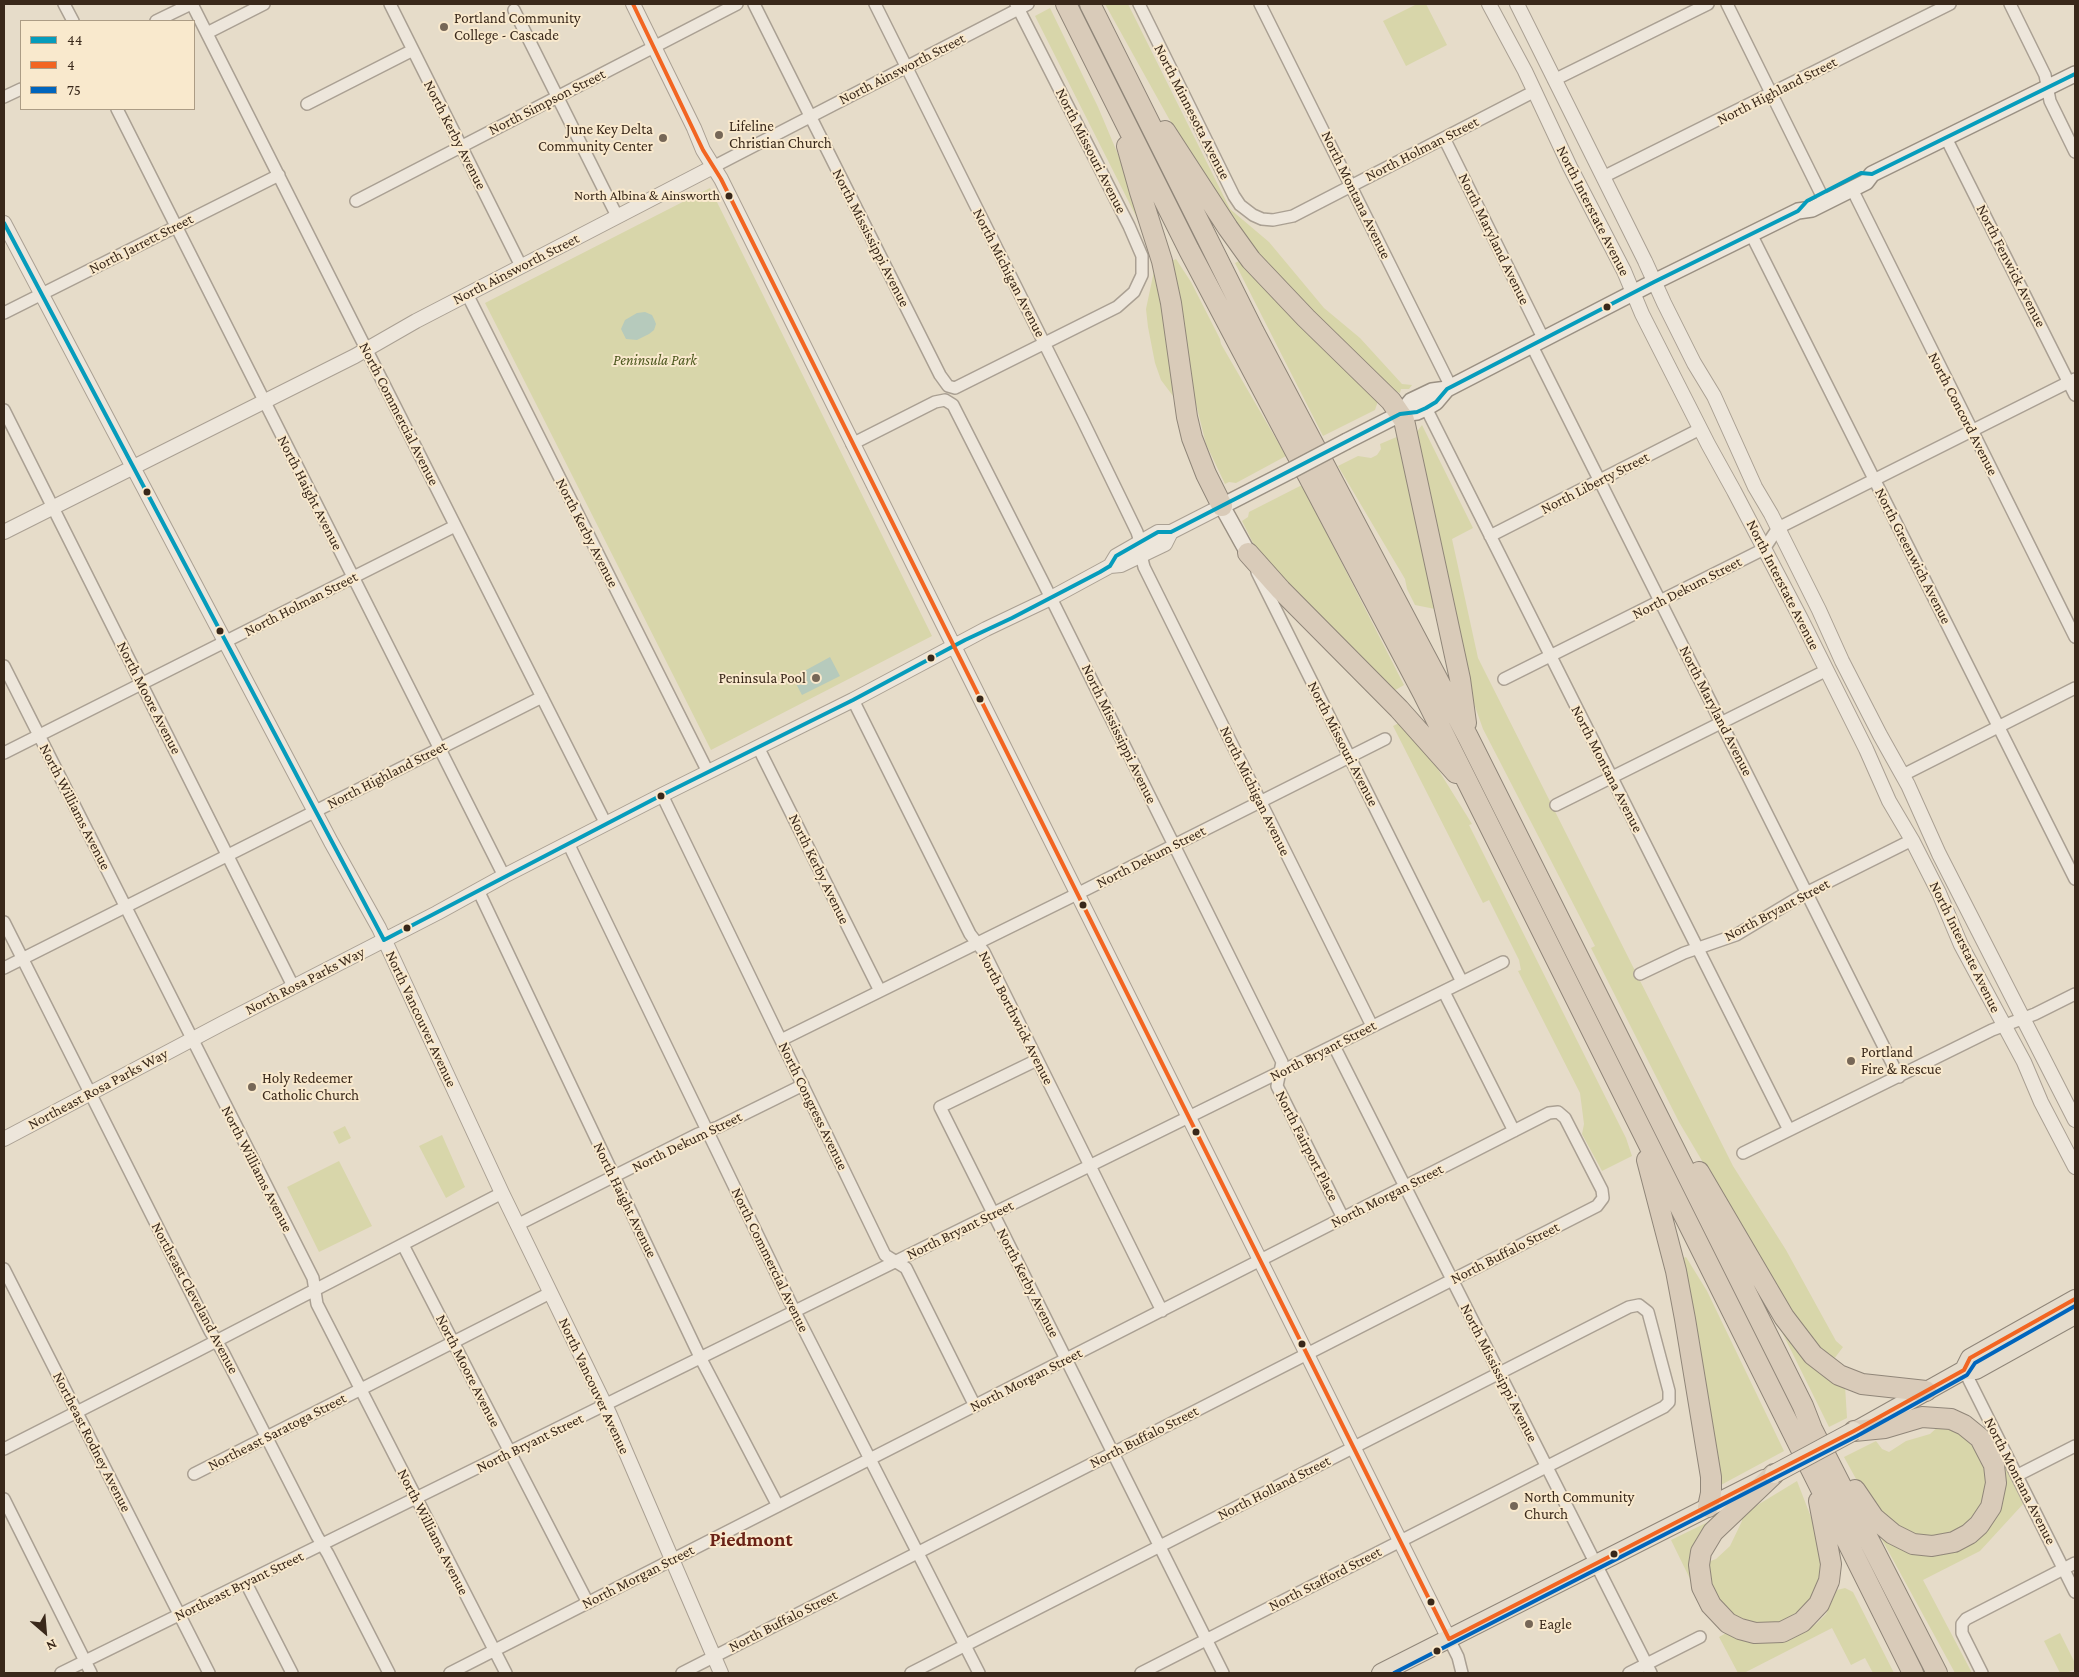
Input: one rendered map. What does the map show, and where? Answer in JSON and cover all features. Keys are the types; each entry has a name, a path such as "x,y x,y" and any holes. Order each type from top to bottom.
{"highway":[{"path":"1066,4 1198,266 1388,624 1912,1673"},
{"path":"1090,4 1207,240 1290,401 1468,737 1803,1406 1816,1438 1937,1673"},
{"path":"1115,54 1228,228 1251,260 1306,318 1392,401 1400,414 1406,430 1460,679 1468,737"},
{"path":"1115,103 1162,261 1171,303 1187,417 1192,438 1203,468 1222,506"},
{"path":"1248,553 1281,590 1399,709 1472,791"},
{"path":"1634,1115 1678,1280 1711,1477 1711,1493 1708,1507"},
{"path":"1660,1122 1674,1129 1784,1317 1813,1355 1839,1375 1862,1384 1926,1391"},
{"path":"1803,1406 1820,1425 1853,1487 1874,1518 1884,1528 1902,1540 1912,1544 1932,1546 1954,1542 1970,1534 1986,1516 1995,1495 1994,1465 1980,1438 1964,1425 1944,1417 1922,1417 1885,1428 1854,1431"},
{"path":"1774,1474 1713,1532 1702,1552 1699,1565 1702,1587 1715,1610 1728,1623 1755,1633 1782,1632 1802,1622 1819,1604 1826,1593 1830,1574 1830,1558 1812,1472"}],"main road":[{"name":"North Rosa Parks Way","path":"1798,211 1812,210 1866,182 1872,174 2075,74"},
{"name":"North Rosa Parks Way","path":"1400,414 1411,401 1432,391 1449,388 1654,282 1798,211 1807,201 1862,173 1872,174"},
{"name":"North Rosa Parks Way","path":"1222,506 1400,414 1417,412 1426,408 1436,402 1449,388"},
{"name":"North Missouri Avenue","path":"1222,506 1248,553"},
{"path":"1964,1370 1970,1358 2075,1299"},
{"path":"1381,1673 1774,1474 1964,1370 1976,1370 2075,1315"}],"street":[{"path":"64,4 72,20"},
{"path":"158,20 191,4"},
{"name":"North Commercial Avenue","path":"191,4 606,824"},
{"path":"207,33 264,4"},
{"name":"North Kerby Avenue","path":"390,4 521,266"},
{"path":"632,4 1458,1657 1462,1673"},
{"name":"North Simpson Street","path":"356,201 737,4"},
{"name":"North Mississippi Avenue","path":"754,4 946,385 952,388 962,386 1044,344"},
{"name":"North Michigan Avenue","path":"875,4 1137,532 1144,567 1372,1026"},
{"name":"North Minnesota Avenue","path":"1138,4 1234,196 1240,205 1253,215"},
{"name":"North Montana Avenue","path":"1260,4 1449,388"},
{"name":"North Interstate Avenue","path":"1488,4 1535,91 1570,167 1624,271 1642,314 1700,429 1827,670 1889,801 1912,840 1939,893 1961,946 2004,1026 2075,1167"},
{"name":"North Interstate Avenue","path":"1517,4 1694,363 1714,396 1755,487 1778,528 1842,661 1902,775 1933,842 2075,1120"},
{"path":"1554,80 1708,4"},
{"path":"1727,4 1821,194"},
{"name":"North Highland Street","path":"1603,177 1950,4"},
{"path":"2010,4 2045,75 2050,101 2075,152"},
{"name":"North Ainsworth Street","path":"4,532 264,402 1021,5"},
{"name":"North Missouri Avenue","path":"1021,5 1142,256 1142,275 1128,300 1044,344"},
{"path":"514,10 617,216"},
{"path":"307,104 413,50"},
{"path":"4,97 20,89"},
{"name":"North Holman Street","path":"1253,215 1262,219 1283,219 1535,91"},
{"name":"North Haight Avenue","path":"118,110 504,876"},
{"name":"North Maryland Avenue","path":"1444,138 1599,480 1899,1077"},
{"name":"North Fenwick Avenue","path":"1946,138 2072,380 2075,395"},
{"name":"North Jarrett Street","path":"4,314 279,175"},
{"name":"North Concord Avenue","path":"1852,189 2075,637"},
{"name":"North Vancouver Avenue","path":"4,223 384,940 517,1225 605,1406 721,1673"},
{"name":"North Greenwich Avenue","path":"1751,234 2075,879"},
{"name":"North Kerby Avenue","path":"467,294 708,772"},
{"name":"North Dekum Street","path":"1504,679 1764,549 1778,528 2072,380"},
{"name":"North Mississippi Avenue","path":"852,444 935,402 947,400 960,418 1282,1062 1280,1072"},
{"name":"North Montana Avenue","path":"1426,408 1789,1130"},
{"name":"North Moore Avenue","path":"4,410 294,986"},
{"name":"North Liberty Street","path":"1490,536 1700,429"},
{"name":"North Rosa Parks Way","path":"192,1039 568,843 853,700 953,646 1051,598 1110,566 1121,566 1141,549 1165,544 1171,532 1222,506"},
{"name":"North Holman Street","path":"4,753 455,526"},
{"name":"North Missouri Avenue","path":"1248,553 1462,982"},
{"name":"North Williams Avenue","path":"4,666 313,1278 317,1304 506,1673"},
{"path":"1556,805 1827,670"},
{"path":"1902,775 2075,688"},
{"name":"North Highland Street","path":"4,968 542,697"},
{"name":"North Borthwick Avenue","path":"853,700 970,934 984,952 1162,1310"},
{"name":"North Dekum Street","path":"781,1040 1385,739"},
{"name":"North Kerby Avenue","path":"758,747 880,991"},
{"name":"North Congress Avenue","path":"662,795 885,1255 906,1268 975,1406"},
{"name":"North Bryant Street","path":"1640,974 1684,952 1736,935 1806,893 1912,840"},
{"name":"North Commercial Avenue","path":"568,843 794,1310 979,1673"},
{"name":"North Haight Avenue","path":"478,890 700,1357 778,1506"},
{"name":"Northeast Cleveland Avenue","path":"4,922 388,1673"},
{"name":"North Bryant Street","path":"417,1500 794,1310 1504,962"},
{"path":"1444,992 1514,1131"},
{"path":"1743,1153 2004,1026 2024,1019 2075,994"},
{"name":"Northeast Rosa Parks Way","path":"4,1138 91,1094 192,1039"},
{"name":"North Mississippi Avenue","path":"1334,1046 1649,1669"},
{"name":"North Kerby Avenue","path":"1037,1060 940,1107 1222,1673"},
{"name":"North Fairport Place","path":"1280,1072 1276,1086 1343,1218"},
{"name":"North Dekum Street","path":"517,1225 803,1085"},
{"name":"North Morgan Street","path":"450,1673 1549,1113 1558,1112 1565,1118 1602,1190 1603,1198"},
{"path":"4,1449 502,1193"},
{"name":"North Buffalo Street","path":"682,1673 1597,1206 1603,1198"},
{"name":"North Moore Avenue","path":"403,1245 588,1603"},
{"name":"Northeast Rodney Avenue","path":"4,1268 209,1673"},
{"name":"Northeast Saratoga Street","path":"194,1474 550,1293"},
{"name":"North Holland Street","path":"911,1673 1629,1307 1639,1305 1648,1312 1669,1391 1668,1402"},
{"name":"North Montana Avenue","path":"1964,1370 2075,1592"},
{"name":"North Stafford Street","path":"1141,1673 1664,1407 1668,1402"},
{"path":"2018,1475 2075,1446"},
{"path":"4,1499 91,1673"},
{"name":"Northeast Bryant Street","path":"61,1673 417,1500"},
{"path":"1982,1673 1962,1633 1962,1624 1966,1619 2075,1563"},
{"path":"246,1583 292,1673"},
{"path":"1629,1673 1649,1669 1700,1636"}],"green space":[{"path":"1105,4 1128,4 1230,209 1269,242 1324,308 1360,338 1402,384 1412,385 1409,389 1401,389 1400,393 1389,389 1275,276 1217,205"},
{"path":"1417,4 1426,4 1447,45 1406,66 1383,21"},
{"path":"1050,8 1098,107 1149,228 1168,338 1173,396 1161,380 1155,363 1148,327 1146,309 1154,271 1144,232 1035,16"},
{"name":"Peninsula Park","path":"710,188 932,636 711,750 485,303"},
{"path":"1176,259 1191,282 1221,344 1286,456 1236,483 1229,482 1225,484 1206,444 1195,400 1169,262"},
{"path":"1241,260 1378,401 1375,410 1323,436 1235,263"},
{"path":"1422,425 1473,528 1452,539 1478,658 1733,1166 1786,1250 1836,1341 1843,1347 1831,1363 1812,1346 1679,1122 1591,948 1595,946 1483,729 1472,698 1416,433"},
{"path":"1399,436 1435,609 1415,605 1407,589 1405,579 1338,466 1358,456 1371,458 1377,455 1381,449 1380,444"},
{"path":"1302,485 1404,685 1392,692 1257,551 1242,521 1248,517 1249,512"},
{"path":"1401,722 1436,766 1472,824 1469,825 1626,1138 1632,1156 1602,1171 1582,1134 1584,1124 1580,1093 1518,971 1521,970 1519,960 1489,900 1483,903 1393,726"},
{"path":"345,1126 351,1138 339,1144 333,1132"},
{"path":"442,1135 465,1187 446,1198 419,1146"},
{"path":"339,1161 372,1226 319,1252 287,1187"},
{"path":"1686,1257 1707,1291 1784,1451 1719,1486 1681,1259"},
{"path":"1777,1322 1845,1386 1847,1418 1829,1427"},
{"path":"1941,1424 1949,1426 1975,1443 1990,1481 1977,1520 1949,1537 1914,1536 1897,1529 1861,1488 1844,1457 1876,1441 1882,1449 1889,1452 1906,1441 1930,1434"},
{"path":"2006,1467 2024,1503 1980,1551 1923,1580 1972,1673 1955,1673 1880,1536 1918,1554 1998,1511 2006,1484 2004,1468"},
{"path":"1797,1481 1816,1530 1825,1570 1804,1613 1767,1627 1732,1616 1713,1592 1708,1562 1716,1559 1730,1546 1742,1521 1741,1515"},
{"path":"1710,1521 1702,1531 1692,1583 1671,1540"},
{"path":"1845,1588 1853,1592 1894,1673 1873,1673 1865,1658 1851,1665 1832,1628 1744,1673 1738,1673 1719,1637 1728,1632 1805,1631 1826,1614 1837,1590"},
{"path":"2060,1633 2075,1663 2075,1669 2067,1673 2060,1673 2044,1641"}],"shaded area":[{"path":"645,312 652,315 654,319 656,324 654,330 637,340 626,339 621,329 625,320 637,313"},
{"name":"Peninsula Pool","path":"830,657 840,676 802,695 794,680 797,675"}],"transit line":[{"name":"4","path":"633,4 703,150 721,179 1449,1639"},
{"name":"44","path":"384,940 656,798 853,700 965,640 1100,572 1110,566 1116,556 1158,532 1171,532 1400,414 1417,412 1426,408 1436,402 1447,389 1654,282 1798,211 1807,201 1861,173 1872,174 2075,74"},
{"name":"44","path":"4,223 384,940"},
{"name":"4","path":"1449,1639 1854,1431 1964,1370 1970,1358 2075,1299"},
{"name":"75","path":"1394,1673 1857,1436 1967,1375 1975,1363 2075,1306"}],"place":[{"name":"Portland Community College - Cascade","path":"444,27"},
{"name":"Lifeline Christian Church","path":"719,135"},
{"name":"June Key Delta Community Center","path":"663,138"},
{"name":"North Albina & Ainsworth","path":"729,196"},
{"name":"Peninsula Pool","path":"816,678"},
{"name":"Portland Fire & Rescue","path":"1851,1061"},
{"name":"Holy Redeemer Catholic Church","path":"252,1087"},
{"name":"North Community Church","path":"1514,1506"},
{"name":"Eagle","path":"1529,1624"}],"district":[{"name":"Piedmont","path":"751,1540"}]}
